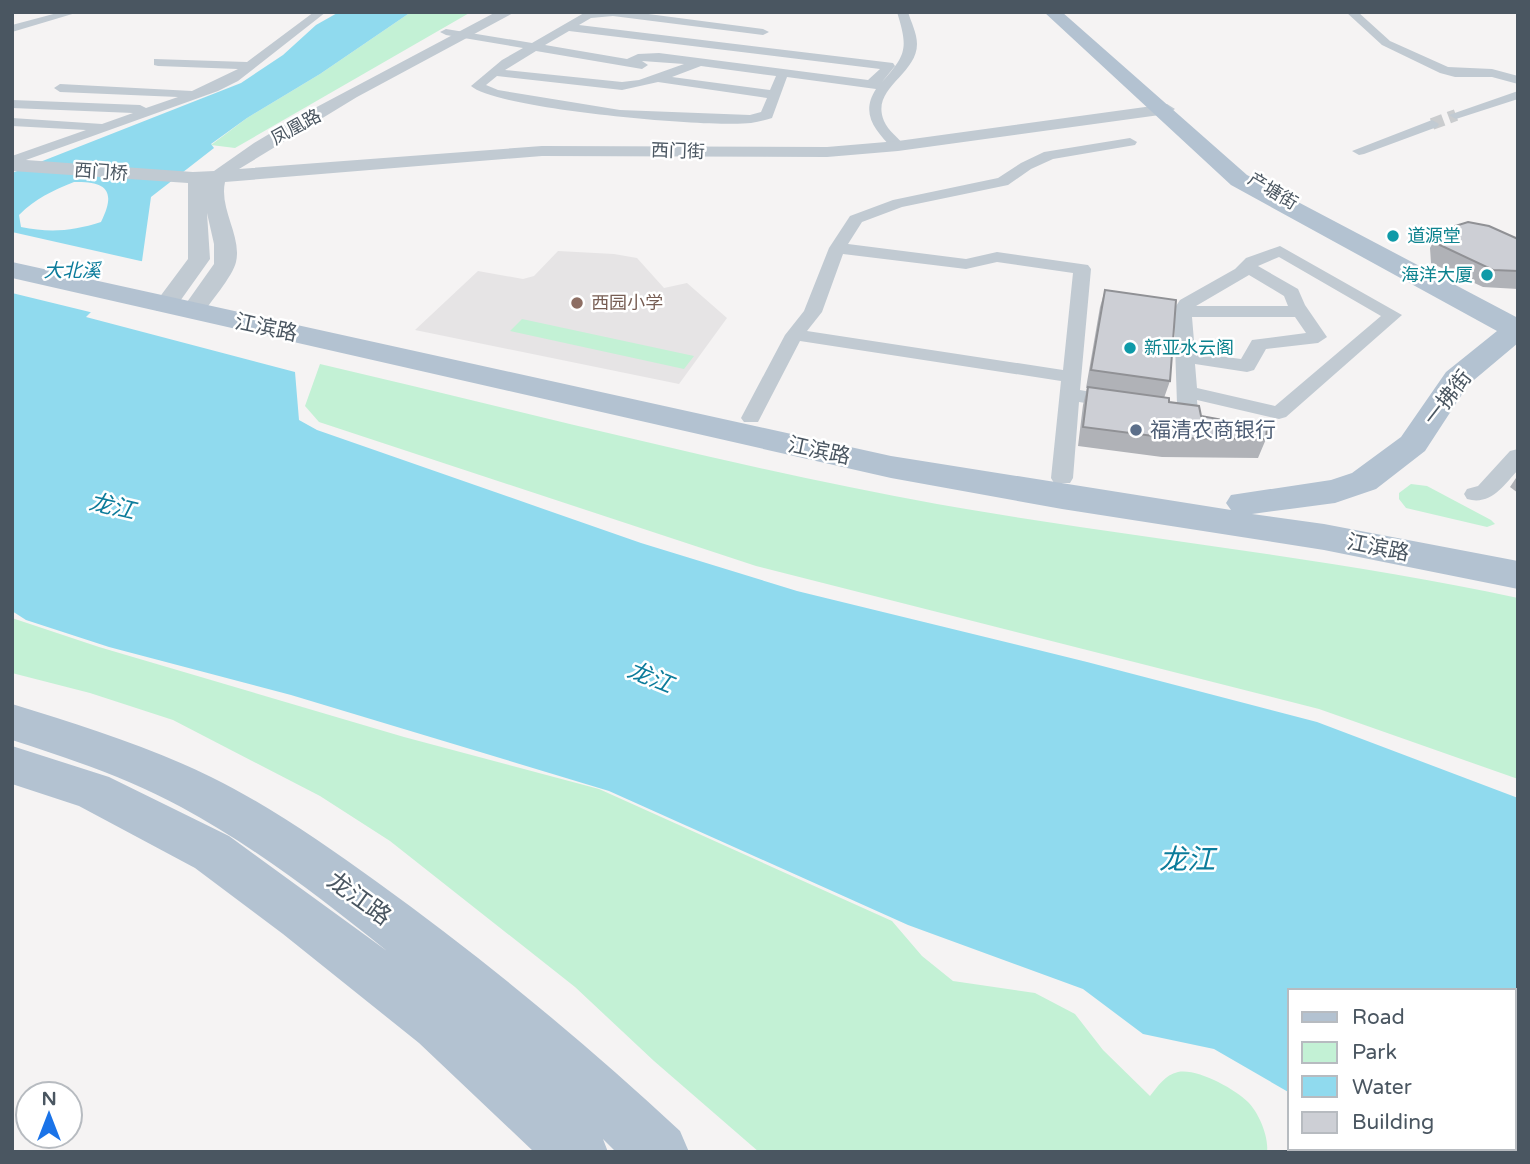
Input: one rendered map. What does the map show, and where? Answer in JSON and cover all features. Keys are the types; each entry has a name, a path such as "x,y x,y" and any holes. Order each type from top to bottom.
{"main road":[{"path":"1052,12 1163,109"},
{"name":"产塘街","path":"1061,12 1163,109 1249,178 1517,326"},
{"path":"12,255 168,298"},
{"path":"12,270 168,298"},
{"name":"江滨路","path":"168,298 975,465 1244,503 1518,553"},
{"name":"江滨路","path":"168,298 973,483 1324,537 1518,575"},
{"name":"一拂街","path":"1244,503 1335,491 1364,481 1413,444 1457,379 1517,326"},
{"name":"龙江路","path":"12,722 97,749 173,780 280,840 436,956 609,1104 659,1152"},
{"path":"12,765 93,791 212,852 301,917 438,1024 578,1152"}],"street":[{"path":"12,29 74,12"},
{"path":"13,164 228,81 321,12"},
{"name":"凤凰路","path":"201,178 251,152 488,12"},
{"name":"凤凰路","path":"453,33 508,12"},
{"path":"898,146 876,120 875,100 904,66 910,53 911,45 902,12"},
{"path":"1351,12 1386,43 1424,62 1455,74 1492,73 1518,80"},
{"path":"764,32 612,13 588,15 533,46 477,86 495,93 620,114 750,119 767,115 782,75"},
{"path":"566,27 889,66 870,85"},
{"path":"453,33 678,71"},
{"path":"494,72 622,86 641,84 699,63 726,46"},
{"path":"243,50 269,51"},
{"path":"628,63 638,58 659,57 782,75 885,86"},
{"path":"158,62 249,66"},
{"path":"201,79 228,81"},
{"path":"656,79 775,95"},
{"path":"60,88 198,94"},
{"path":"1456,115 1518,95"},
{"path":"12,104 155,110"},
{"name":"西门街","path":"201,178 542,151 602,149 785,153 898,146 1163,109"},
{"path":"12,122 108,126"},
{"path":"1359,151 1432,124"},
{"path":"751,418 794,335 813,312 837,248 856,219 898,203 1003,182 1049,155 1130,142"},
{"path":"24,143 59,144"},
{"name":"西门桥","path":"13,164 201,178"},
{"path":"168,298 199,259 196,186 201,178"},
{"path":"837,248 966,264 997,257 1083,269 1088,298 1071,386 1062,478"},
{"path":"794,335 1071,386 1188,412 1184,312 1186,304 1249,268 1252,262 1280,251 1393,315 1279,413 1188,393"},
{"path":"1185,357 1247,366 1259,344 1318,337 1292,293 1249,268"},
{"path":"1158,308 1184,312 1302,312"},
{"path":"1475,494 1486,491 1518,456"}],"shaded area":[{"name":"西园小学","path":"558,251 637,258 664,288 687,283 727,318 679,384 415,330 478,271 523,279 534,276"}],"green space":[{"path":"411,12 471,12 235,148 211,145 247,118 320,74"},
{"path":"522,319 694,356 684,369 510,331"},
{"path":"320,364 705,456 859,489 1010,516 1301,559 1518,598 1518,779 1319,709 756,566 319,422 305,406"},
{"path":"1411,484 1427,486 1495,524 1487,527 1406,508 1399,499 1399,493"},
{"path":"12,618 99,647 404,737 599,789 892,921 922,956 953,981 1035,993 1075,1014 1103,1050 1150,1096 1166,1078 1178,1072 1195,1073 1225,1086 1248,1102 1256,1112 1265,1132 1267,1152 759,1152 654,1061 575,987 390,841 320,796 173,720 90,693 12,673"}],"water":[{"name":"龙江","path":"339,12 411,12 320,74 247,118 211,144 214,148 151,197 142,261 86,317 295,372 299,420 317,430 641,543 797,591 1317,722 1518,798 1518,1152 1358,1150 1516,1150 1516,989 1288,989 1288,1092 1214,1049 1143,1034 1083,989 908,925 609,791 291,695 109,647 26,620 12,611 12,173 241,83 283,55 316,25","holes":["74,182 95,184 106,190 108,196 106,212 101,222 61,230 21,227 19,215 38,199"]}],"pier":[{"path":"12,232 145,262 94,313 12,293"}],"building":[{"path":"1468,222 1489,226 1518,239 1518,271 1493,270 1440,245 1439,231"},
{"name":"新亚水云阁","path":"1105,290 1176,300 1170,381 1091,370"},
{"path":"1088,387 1169,398 1169,402 1199,406 1201,416 1267,428 1266,439 1169,438 1083,427"}],"tunnel":[{"path":"1432,124 1456,115"}],"place":[{"name":"道源堂","path":"1393,236"},
{"name":"海洋大厦","path":"1487,275"},
{"name":"西园小学","path":"577,303"},
{"name":"新亚水云阁","path":"1130,348"},
{"name":"福清农商银行","path":"1136,430"}],"water label":[{"name":"大北溪","path":"72,271"}]}
